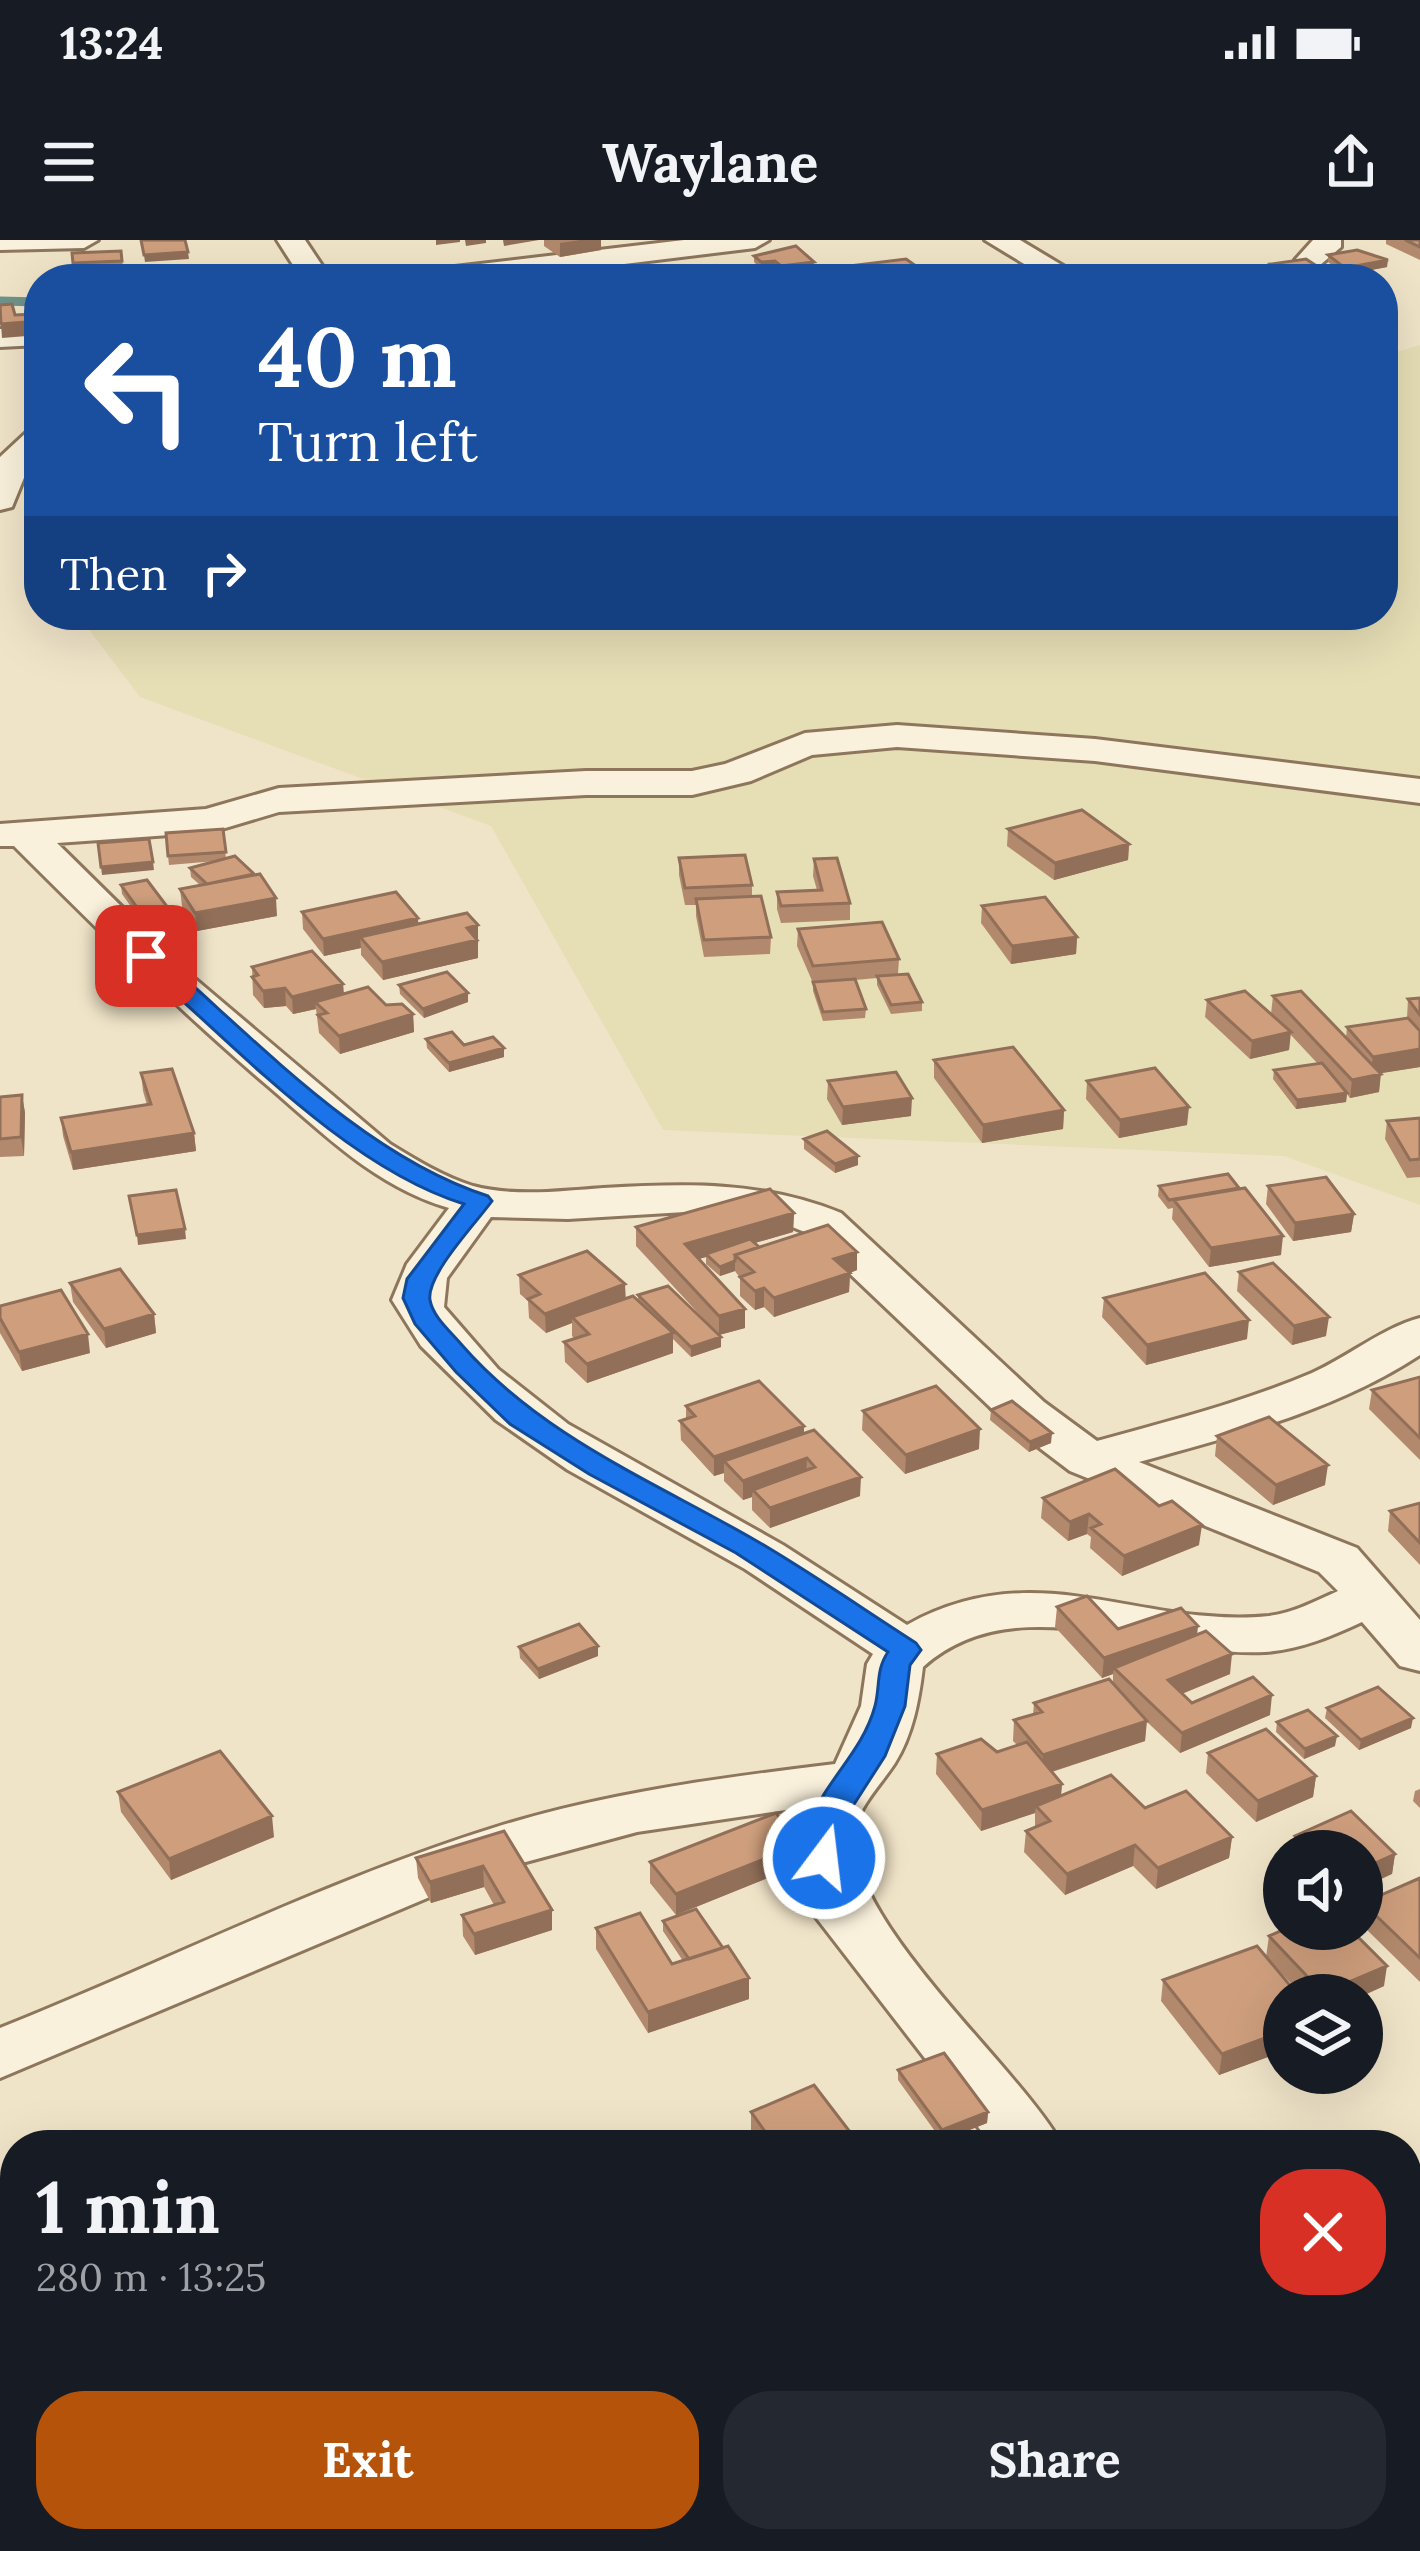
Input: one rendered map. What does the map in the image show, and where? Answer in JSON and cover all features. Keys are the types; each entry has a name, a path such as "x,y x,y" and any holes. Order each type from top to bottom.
{"street":[{"path":"0,242 84,240"},
{"path":"554,264 755,240"},
{"path":"999,240 1043,264"},
{"path":"0,500 15,459 24,451"},
{"path":"12,834 212,820 279,800 586,783 692,783 737,773 799,745 856,737 967,739 1095,750 1420,791"},
{"path":"12,834 179,987 374,1154 437,1188 479,1201 745,1200 806,1213 824,1223 1026,1413 1088,1460 1321,1551 1356,1575 1397,1633 1420,1653"},
{"path":"479,1201 420,1279 416,1298 425,1319 466,1366 539,1430 746,1547 906,1650"},
{"path":"1088,1460 1316,1394 1420,1333"},
{"path":"1017,2130 846,1916 824,1858 826,1822 854,1781 883,1723 896,1664 906,1650 941,1630 1007,1611 1058,1609 1207,1632 1268,1634 1309,1625 1371,1597"},
{"path":"0,2054 382,1889 488,1852 566,1828 712,1799 854,1781"}],"shaded area":[{"path":"1420,345 1420,1205 1284,1156 663,1130 491,826 140,697 89,630 1398,630 1398,352"}],"building":[{"path":"141,240 185,240 188,252 144,255"},
{"path":"796,246 814,262 779,264 754,256"},
{"path":"1357,250 1388,260 1340,264 1328,255"},
{"path":"121,251 122,261 73,263 72,253"},
{"path":"906,259 913,264 865,264"},
{"path":"1306,259 1314,264 1271,264"},
{"path":"12,304 15,315 24,315 24,322 1,324 0,305"},
{"path":"1082,810 1129,844 1055,863 1008,829"},
{"path":"223,829 226,852 168,856 166,833"},
{"path":"149,839 153,862 101,867 98,843"},
{"path":"745,855 752,885 685,888 679,858"},
{"path":"235,856 254,874 207,884 190,868"},
{"path":"837,858 850,903 781,906 777,892 822,890 814,859"},
{"path":"260,874 276,898 195,913 180,889"},
{"path":"147,880 181,925 154,931 121,885"},
{"path":"396,892 418,918 323,939 302,912"},
{"path":"761,896 771,937 704,940 696,899"},
{"path":"1045,897 1077,937 1012,946 982,906"},
{"path":"467,913 478,925 467,928 477,940 382,962 360,937"},
{"path":"882,922 899,959 813,966 798,929"},
{"path":"312,951 343,984 292,997 285,988 263,991 252,977 258,975 252,967"},
{"path":"447,972 468,993 423,1009 399,985"},
{"path":"908,974 922,1002 891,1005 877,976"},
{"path":"855,979 866,1009 823,1012 813,982"},
{"path":"368,987 386,1005 402,1004 413,1014 339,1036 318,1015 327,1013 315,1002"},
{"path":"1245,991 1291,1032 1252,1041 1207,1000"},
{"path":"1301,991 1381,1074 1352,1080 1273,996"},
{"path":"1420,998 1420,1015 1408,999"},
{"path":"1408,1018 1420,1031 1420,1049 1373,1057 1347,1027"},
{"path":"452,1032 464,1045 493,1037 504,1048 449,1063 426,1039"},
{"path":"1013,1047 1064,1110 983,1125 934,1060"},
{"path":"1322,1063 1347,1093 1297,1100 1274,1070"},
{"path":"1155,1068 1189,1107 1120,1120 1087,1081"},
{"path":"172,1069 194,1133 71,1152 61,1118 151,1104 141,1073"},
{"path":"896,1072 912,1098 843,1107 828,1081"},
{"path":"22,1095 21,1137 0,1139 0,1097"},
{"path":"1420,1118 1420,1159 1410,1160 1387,1121"},
{"path":"827,1131 858,1156 835,1164 804,1139"},
{"path":"1228,1174 1239,1188 1169,1200 1159,1186"},
{"path":"1326,1177 1354,1214 1295,1223 1268,1186"},
{"path":"1245,1188 1283,1236 1211,1248 1174,1200"},
{"path":"770,1189 794,1213 685,1244 745,1309 719,1316 636,1227"},
{"path":"176,1190 185,1229 137,1235 129,1196"},
{"path":"828,1225 857,1252 834,1259 850,1273 774,1298 764,1288 755,1291 740,1277 754,1272 735,1255"},
{"path":"750,1239 759,1247 735,1255 735,1261 720,1267 706,1254"},
{"path":"587,1251 625,1284 545,1314 528,1299 540,1294 519,1275"},
{"path":"1273,1263 1329,1317 1294,1326 1239,1272"},
{"path":"120,1269 154,1314 104,1329 70,1283"},
{"path":"1205,1273 1249,1320 1147,1345 1104,1298"},
{"path":"668,1286 721,1337 691,1347 638,1295"},
{"path":"61,1290 88,1334 19,1352 0,1318 0,1306"},
{"path":"633,1296 673,1333 587,1364 564,1342 589,1334 572,1317"},
{"path":"1420,1377 1420,1438 1372,1390"},
{"path":"759,1381 804,1426 714,1457 680,1421 695,1416 686,1406"},
{"path":"936,1386 980,1429 906,1455 863,1411"},
{"path":"1012,1401 1052,1433 1030,1442 991,1410"},
{"path":"1269,1417 1328,1465 1276,1485 1217,1436"},
{"path":"814,1430 861,1477 770,1508 753,1490 815,1467 807,1458 743,1481 724,1461"},
{"path":"1115,1469 1159,1506 1172,1501 1202,1525 1124,1556 1091,1528 1101,1524 1089,1514 1070,1522 1043,1498"},
{"path":"1420,1503 1420,1543 1390,1511"},
{"path":"1087,1596 1118,1629 1181,1608 1198,1626 1104,1658 1057,1607"},
{"path":"579,1624 598,1646 538,1669 519,1647"},
{"path":"1206,1631 1232,1654 1168,1680 1192,1703 1253,1677 1272,1695 1182,1733 1114,1668"},
{"path":"1109,1679 1147,1721 1043,1755 1014,1720 1042,1712 1034,1703"},
{"path":"1378,1687 1413,1718 1361,1740 1327,1708"},
{"path":"1308,1710 1337,1736 1305,1749 1277,1722"},
{"path":"1266,1729 1316,1776 1258,1801 1208,1753"},
{"path":"981,1739 997,1752 1027,1742 1062,1784 982,1810 937,1754"},
{"path":"220,1751 272,1816 169,1859 118,1792"},
{"path":"1111,1775 1145,1808 1186,1791 1232,1837 1158,1868 1135,1845 1067,1874 1026,1831 1050,1821 1036,1806"},
{"path":"1351,1811 1370,1830 1308,1830"},
{"path":"776,1813 802,1844 676,1894 650,1862"},
{"path":"504,1831 552,1910 474,1934 462,1915 504,1902 483,1866 430,1882 416,1858"},
{"path":"1383,1842 1395,1854 1383,1859"},
{"path":"1420,1878 1420,1958 1383,1922 1383,1894"},
{"path":"696,1909 723,1948 689,1959 663,1921"},
{"path":"640,1913 672,1964 728,1946 749,1978 648,2012 596,1928"},
{"path":"1257,1946 1280,1974 1263,1974 1263,2039 1222,2054 1163,1980"},
{"path":"1282,1950 1371,1950 1387,1966 1368,1974 1305,1974"},
{"path":"944,2053 988,2112 942,2130 898,2070"},
{"path":"814,2085 848,2130 764,2130 751,2112"}],"waterway":[{"path":"0,301 24,302"}],"route":[{"path":"146,956 374,1154 437,1188 479,1201 420,1279 416,1298 425,1319 520,1418 599,1468 746,1547 906,1650 896,1664 890,1706 870,1756 826,1822 824,1858"}]}
